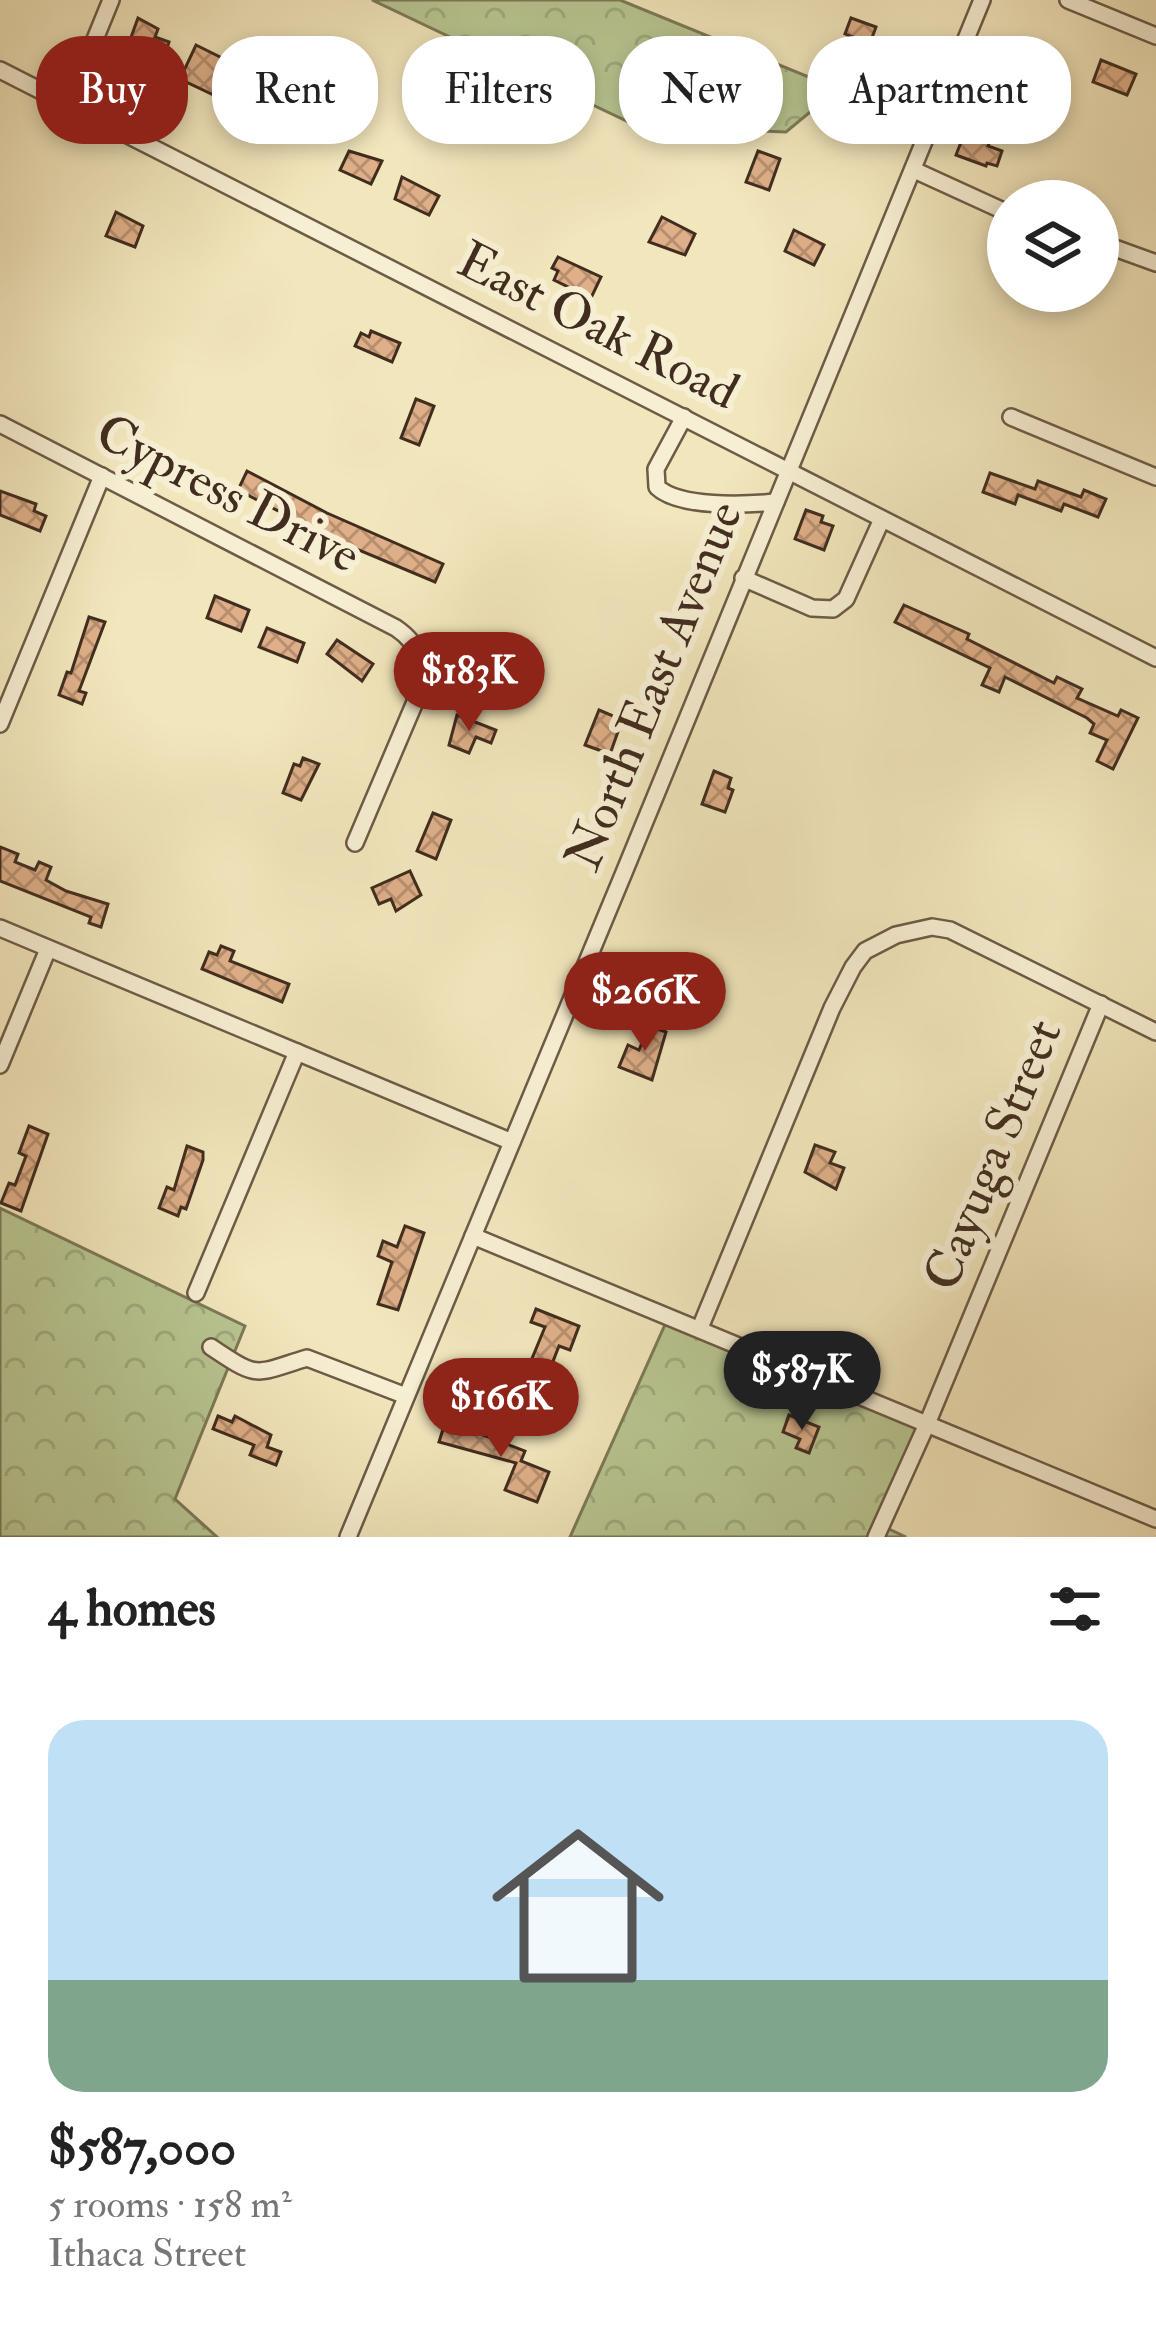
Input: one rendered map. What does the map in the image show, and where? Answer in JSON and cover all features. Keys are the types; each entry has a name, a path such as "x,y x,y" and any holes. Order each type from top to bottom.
{"street":[{"path":"96,36 111,0"},
{"name":"North East Avenue","path":"348,1537 982,0"},
{"path":"1068,0 1156,36"},
{"name":"East Oak Road","path":"0,70 36,87"},
{"name":"East Oak Road","path":"149,144 1156,658"},
{"path":"914,170 987,203"},
{"path":"1119,249 1156,262"},
{"path":"684,417 656,469 657,487 668,498 745,506 776,502"},
{"path":"1011,417 1156,477"},
{"name":"Cypress Drive","path":"0,424 396,628 414,643 421,655 418,694 355,843"},
{"path":"0,724 102,476"},
{"path":"743,578 820,611 839,607 847,599 882,518"},
{"path":"0,928 512,1142"},
{"path":"700,1328 832,1008 865,951 916,929 950,929 1156,1032"},
{"path":"0,1065 48,949"},
{"name":"Cayuga Street","path":"876,1537 1101,1004"},
{"path":"196,1293 297,1052"},
{"path":"473,1236 1156,1521 1150,1537"},
{"path":"211,1347 244,1370 264,1375 307,1358 406,1396"}],"green space":[{"path":"372,0 620,0 708,36 619,36 619,117 595,106 595,36 448,36"},
{"path":"783,67 807,76 807,115 786,132"},
{"path":"0,1208 245,1326 175,1499 217,1537 0,1537"},
{"path":"668,1318 925,1422 889,1529 906,1537 570,1537"}],"building":[{"path":"138,18 158,29 155,36 131,36"},
{"path":"851,18 876,27 873,36 845,34"},
{"path":"196,45 212,53 212,94 188,83 188,62"},
{"path":"1101,60 1136,74 1127,95 1093,82"},
{"path":"960,144 989,144 1002,151 997,166 956,155"},
{"path":"349,151 382,161 371,184 340,170"},
{"path":"758,151 780,159 769,190 746,182"},
{"path":"402,177 439,196 429,215 395,199"},
{"path":"116,212 143,226 135,247 106,236"},
{"path":"662,217 695,234 685,255 649,242"},
{"path":"794,230 824,245 814,265 785,251"},
{"path":"558,257 601,277 591,298 554,280 558,271 552,268"},
{"path":"371,331 400,343 392,362 355,346 361,333 369,337"},
{"path":"416,399 434,406 419,445 401,438"},
{"path":"247,471 327,513 443,564 435,582 330,538 238,490"},
{"path":"990,473 1035,489 1038,481 1081,497 1084,490 1106,499 1098,517 1064,504 1061,511 1018,495 1015,504 983,492"},
{"path":"0,491 36,504 34,511 46,516 40,531 0,515"},
{"path":"806,510 833,526 824,550 795,539"},
{"path":"215,596 249,610 241,631 207,618"},
{"path":"904,605 969,634 967,639 1054,683 1057,677 1082,689 1077,698 1118,716 1121,710 1138,718 1113,769 1097,761 1107,740 1090,733 1094,724 1087,718 1005,677 999,692 982,685 990,668 895,622"},
{"path":"89,617 105,622 79,691 86,693 82,704 59,695"},
{"path":"267,628 304,643 297,662 259,647"},
{"path":"337,640 373,664 362,681 327,654"},
{"path":"599,710 618,718 620,726 610,754 585,745"},
{"path":"457,715 496,730 491,743 476,737 469,753 449,745"},
{"path":"303,758 319,764 301,800 283,793 294,764 300,766"},
{"path":"714,771 731,778 728,788 733,790 725,812 702,804"},
{"path":"433,813 451,820 436,859 417,851"},
{"path":"0,847 18,854 15,862 35,870 39,862 51,867 46,880 66,891 108,904 101,927 89,923 91,917 0,881"},
{"path":"410,871 421,895 396,911 391,899 379,904 372,888"},
{"path":"221,946 234,951 230,961 289,984 282,1002 202,969 209,952 217,955"},
{"path":"649,1026 666,1032 652,1080 619,1067 628,1045 639,1050"},
{"path":"29,1126 48,1134 21,1211 1,1203 9,1183 15,1185 26,1156 19,1153"},
{"path":"815,1145 835,1152 830,1163 844,1168 836,1189 805,1172"},
{"path":"187,1146 203,1152 203,1160 186,1209 181,1207 178,1216 159,1208 167,1187 174,1190"},
{"path":"405,1226 424,1233 398,1310 378,1304 392,1262 378,1256 383,1241 397,1247"},
{"path":"536,1309 579,1326 570,1350 559,1346 550,1369 531,1361 545,1327 531,1322"},
{"path":"789,1415 819,1427 809,1453 796,1448 800,1439 783,1432"},
{"path":"218,1416 232,1422 235,1416 271,1435 267,1447 281,1452 276,1465 250,1455 254,1445 213,1429"},
{"path":"457,1425 525,1451 521,1461 549,1472 537,1502 505,1490 516,1463 439,1442 444,1426 455,1430"}]}
